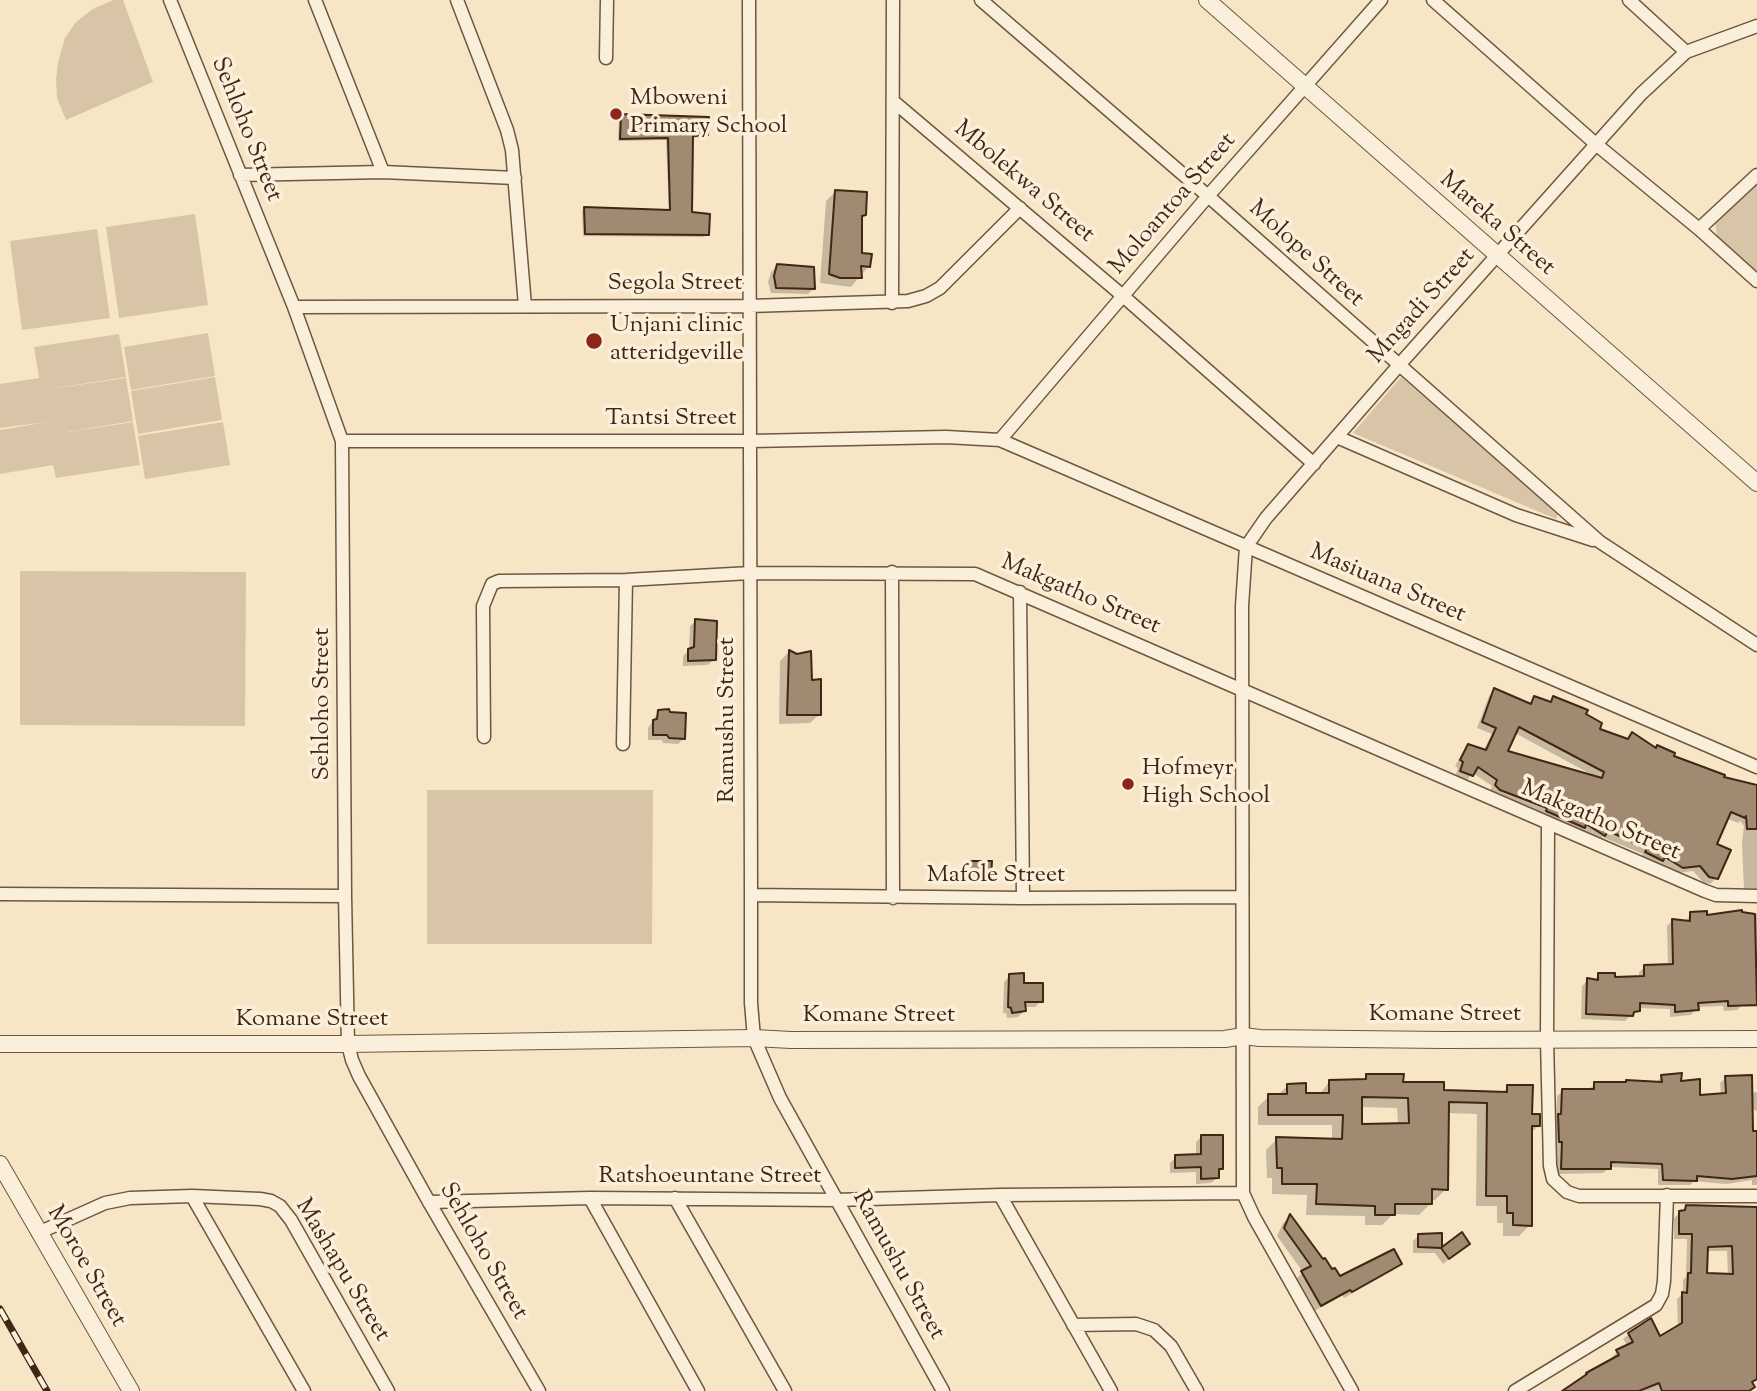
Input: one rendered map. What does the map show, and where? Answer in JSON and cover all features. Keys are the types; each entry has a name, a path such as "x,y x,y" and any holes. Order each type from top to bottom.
{"street":[{"name":"Sehloho Street","path":"170,0 294,307 342,441 348,1044 359,1076 539,1391"},
{"path":"315,0 383,172"},
{"path":"457,0 507,130 515,178 526,306"},
{"path":"606,58 607,0"},
{"name":"Ramushu Street","path":"749,0 751,1003 754,1038 780,1098 943,1391"},
{"path":"892,303 893,0"},
{"name":"Molope Street","path":"981,0 1400,364 1600,542 1757,645"},
{"name":"Mareka Street","path":"1207,0 1757,483"},
{"name":"Moloantoa Street","path":"1000,440 1208,196 1381,0"},
{"path":"1433,0 1757,281"},
{"path":"1629,0 1686,52"},
{"name":"Mngadi Street","path":"1246,547 1266,518 1400,364 1641,94 1686,52 1757,26"},
{"name":"Mbolekwa Street","path":"893,102 1123,296 1314,464"},
{"path":"240,175 383,172 515,178"},
{"path":"1699,229 1757,175"},
{"name":"Segola Street","path":"294,307 892,303 926,296 940,288 1020,208"},
{"name":"Tantsi Street","path":"342,441 751,441 946,437 1000,440"},
{"name":"Molope Street","path":"1337,437 1516,515 1600,542"},
{"name":"Masiuana Street","path":"1000,440 1757,766"},
{"path":"1246,547 1241,690 1243,1193 1352,1391"},
{"path":"892,572 893,898"},
{"name":"Makgatho Street","path":"484,737 483,606 492,584 508,579 626,580 750,573 975,574 1716,895 1757,896"},
{"path":"623,744 626,580"},
{"path":"1020,592 1023,898"},
{"path":"1548,823 1547,1039 1550,1166 1553,1179 1567,1192 1579,1196 1757,1196"},
{"path":"0,894 345,896"},
{"name":"Mafole Street","path":"751,895 893,898 1242,897"},
{"name":"Komane Street","path":"0,1045 348,1044 754,1038 1212,1039 1243,1036 1312,1039 1757,1039"},
{"name":"Moroe Street","path":"0,1164 131,1391"},
{"name":"Ratshoeuntane Street","path":"429,1202 590,1198 836,1200 1000,1195 1243,1193"},
{"path":"1000,1195 1111,1391"},
{"path":"1516,1391 1656,1305 1662,1294 1664,1281 1667,1195"},
{"path":"192,1196 304,1391"},
{"name":"Mashapu Street","path":"38,1233 116,1200 192,1196 260,1199 280,1206 291,1220 388,1391"},
{"path":"590,1198 698,1391"},
{"path":"675,1199 785,1391"},
{"path":"1073,1325 1136,1324 1154,1330 1171,1346 1197,1391"}],"shaded area":[{"path":"113,0 123,0 153,82 66,120 57,98 56,80 65,38 76,22 93,9"},
{"path":"1757,180 1757,273 1717,238 1715,221"},
{"path":"195,214 208,305 119,318 106,227"},
{"path":"97,229 110,318 22,330 10,241"},
{"path":"208,333 215,376 131,390 124,347"},
{"path":"119,334 126,377 43,390 126,378 133,421 49,435 133,422 140,465 56,478 53,465 0,474 0,430 47,422 0,428 0,384 39,378 34,347"},
{"path":"215,377 222,420 138,434 131,391"},
{"path":"1401,377 1559,513 1556,519 1353,433"},
{"path":"223,422 230,465 145,479 138,436"},
{"path":"20,571 246,572 245,726 20,725"},
{"path":"427,790 653,790 652,944 427,944"}],"building":[{"name":"Mboweni Primary School","path":"621,114 709,117 708,135 693,136 692,212 710,214 709,235 585,234 584,207 670,210 668,138 620,139"},
{"path":"835,190 867,192 866,215 862,216 862,253 872,254 870,267 861,266 862,278 840,278 829,274"},
{"path":"777,264 814,267 815,289 776,288 774,276"},
{"path":"695,619 717,621 716,660 688,661 688,649 694,647"},
{"path":"789,650 797,654 811,651 812,680 821,679 821,715 787,715"},
{"path":"1494,688 1531,704 1534,696 1551,702 1553,696 1588,710 1586,714 1602,723 1600,729 1628,739 1632,732 1656,748 1657,745 1675,753 1674,756 1725,775 1724,777 1757,785 1757,829 1747,829 1746,816 1745,818 1731,812 1717,844 1731,850 1718,879 1709,877 1700,866 1683,868 1665,857 1663,861 1645,852 1647,848 1608,831 1605,836 1586,824 1585,828 1546,811 1547,808 1500,790 1495,785 1497,780 1478,767 1473,776 1460,771 1463,762 1460,760 1468,744 1486,750 1496,728 1482,722","holes":["1519,727 1604,772 1602,778 1508,751"]},
{"path":"669,709 670,712 686,713 685,739 653,735 653,720 657,719 658,710"},
{"path":"967,861 992,861 991,877 967,877"},
{"path":"1742,910 1755,914 1757,1005 1728,1006 1728,1001 1698,1003 1699,1010 1675,1012 1675,1005 1640,1003 1640,1011 1634,1012 1633,1016 1586,1014 1587,978 1598,980 1598,973 1615,973 1615,977 1644,976 1644,965 1673,964 1672,919 1690,921 1690,912 1707,911 1707,915"},
{"path":"1024,973 1024,983 1043,983 1043,1002 1025,1002 1026,1011 1012,1013 1008,1007 1009,974"},
{"path":"1682,1073 1681,1081 1700,1079 1700,1095 1726,1093 1725,1076 1752,1075 1753,1131 1757,1131 1757,1176 1732,1179 1697,1176 1697,1181 1663,1180 1662,1164 1611,1162 1611,1169 1561,1169 1562,1142 1559,1142 1558,1114 1561,1114 1562,1089 1594,1089 1594,1082 1662,1082 1661,1075"},
{"path":"1366,1074 1404,1074 1403,1082 1444,1082 1444,1090 1507,1092 1507,1085 1533,1085 1532,1114 1540,1114 1540,1126 1532,1126 1532,1226 1513,1225 1513,1213 1507,1213 1507,1196 1486,1196 1487,1103 1449,1102 1448,1190 1432,1189 1432,1204 1395,1204 1395,1215 1375,1215 1375,1206 1316,1204 1317,1184 1282,1184 1282,1168 1277,1168 1276,1137 1342,1139 1343,1115 1268,1115 1268,1094 1287,1094 1287,1084 1306,1083 1306,1093 1329,1093 1329,1080 1366,1079","holes":["1362,1097 1408,1098 1409,1123 1362,1124"]},
{"path":"1201,1135 1223,1135 1223,1169 1219,1169 1219,1178 1201,1179 1201,1167 1175,1168 1175,1155 1201,1154"},
{"path":"1686,1205 1757,1207 1757,1379 1752,1382 1755,1387 1749,1391 1662,1391 1659,1383 1639,1391 1562,1391 1586,1373 1619,1355 1616,1350 1633,1342 1628,1333 1651,1318 1660,1336 1682,1323 1682,1292 1687,1293 1688,1273 1691,1273 1692,1234 1679,1234 1679,1211 1685,1210","holes":["1732,1246 1733,1274 1707,1273 1708,1247"]},
{"path":"1290,1214 1323,1259 1325,1258 1332,1269 1335,1268 1340,1276 1394,1249 1402,1264 1321,1306 1301,1271 1311,1266 1284,1228"},
{"path":"1462,1232 1470,1244 1449,1259 1441,1248 1418,1247 1418,1234 1442,1233 1442,1247"}],"railway":[{"path":"0,1309 47,1391"}],"place":[{"name":"Mboweni Primary School","path":"616,114"},
{"name":"Unjani clinic atteridgeville","path":"594,341"},
{"name":"Hofmeyr High School","path":"1128,784"}]}
